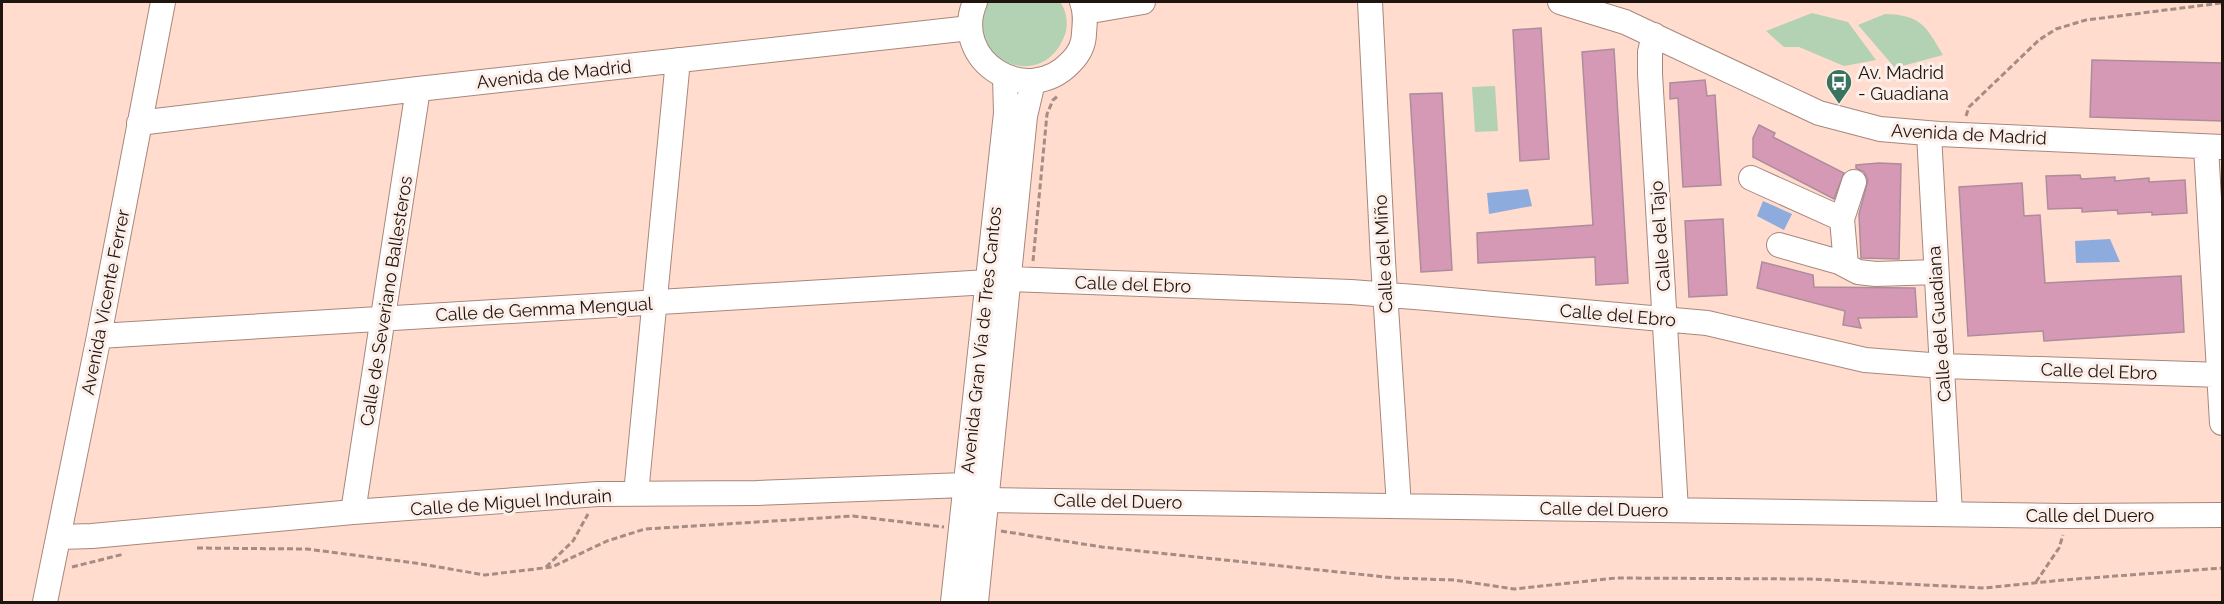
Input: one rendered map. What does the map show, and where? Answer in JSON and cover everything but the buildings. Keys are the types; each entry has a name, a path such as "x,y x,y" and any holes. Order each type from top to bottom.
{"street":[{"name":"Avenida Vicente Ferrer","path":"45,603 163,2"},
{"path":"975,2 970,28 980,57 991,69 1005,77 1033,82 1049,78 1064,69 1076,57 1084,41 1083,7 1143,2"},
{"name":"Calle del Miño","path":"1370,2 1399,506"},
{"name":"Avenida de Madrid","path":"1560,2 1625,22 1819,113 1880,129 1929,134 2214,147"},
{"name":"Avenida de Madrid","path":"139,123 418,89 970,28"},
{"name":"Calle del Tajo","path":"1654,35 1650,52 1650,74 1676,510"},
{"path":"636,494 678,60"},
{"name":"Avenida Gran Vía de Tres Cantos","path":"953,603 972,529 986,500 999,280 1006,113 1005,77"},
{"name":"Avenida Gran Vía de Tres Cantos","path":"975,603 972,529 964,485 1024,116 1033,82"},
{"name":"Calle de Severiano Ballesteros","path":"353,512 418,89"},
{"name":"Calle del Guadiana","path":"1929,134 1950,513"},
{"path":"2214,147 2223,423"},
{"path":"1750,178 1842,219"},
{"path":"1846,266 1842,219 1854,182"},
{"path":"1779,245 1813,253 1858,272 1876,274 1936,272"},
{"name":"Calle del Ebro","path":"999,280 1386,294 1707,323 1866,360 1943,366 2222,375"},
{"name":"Calle de Gemma Mengual","path":"99,336 999,280"},
{"name":"Calle de Miguel Indurain","path":"59,537 598,494 758,493 964,485"},
{"name":"Calle del Duero","path":"986,500 2068,516 2223,515"}],"path":[{"path":"1964,135 1964,123 1969,107 2039,40 2056,29 2086,20 2223,3"},
{"path":"544,568 573,541 598,494"},
{"path":"188,549 307,549 485,575 552,567 607,541 645,530 853,516 926,526 1004,531 1102,547 1395,578 1454,580 1514,589 1616,578 1810,579 1984,588 2223,568"},
{"path":"2036,582 2060,548 2068,516"},
{"path":"51,575 78,565 135,553"}],"green space":[{"path":"987,2 1060,2 1066,19 1064,37 1052,55 1037,64 1020,66 1005,61 991,51 982,37 980,20"},
{"path":"1812,13 1848,22 1876,60 1844,66 1799,47 1784,47 1766,31"},
{"path":"1885,14 1907,17 1921,24 1932,36 1943,55 1895,68 1858,25"},
{"path":"1495,86 1498,131 1475,132 1472,87"}],"water":[{"path":"1528,189 1532,206 1489,214 1487,193"},
{"path":"1763,201 1792,214 1784,230 1757,216"},
{"path":"2110,239 2120,262 2076,263 2075,241"}],"place":[{"name":"Av. Madrid - Guadiana","path":"1839,105"}]}
